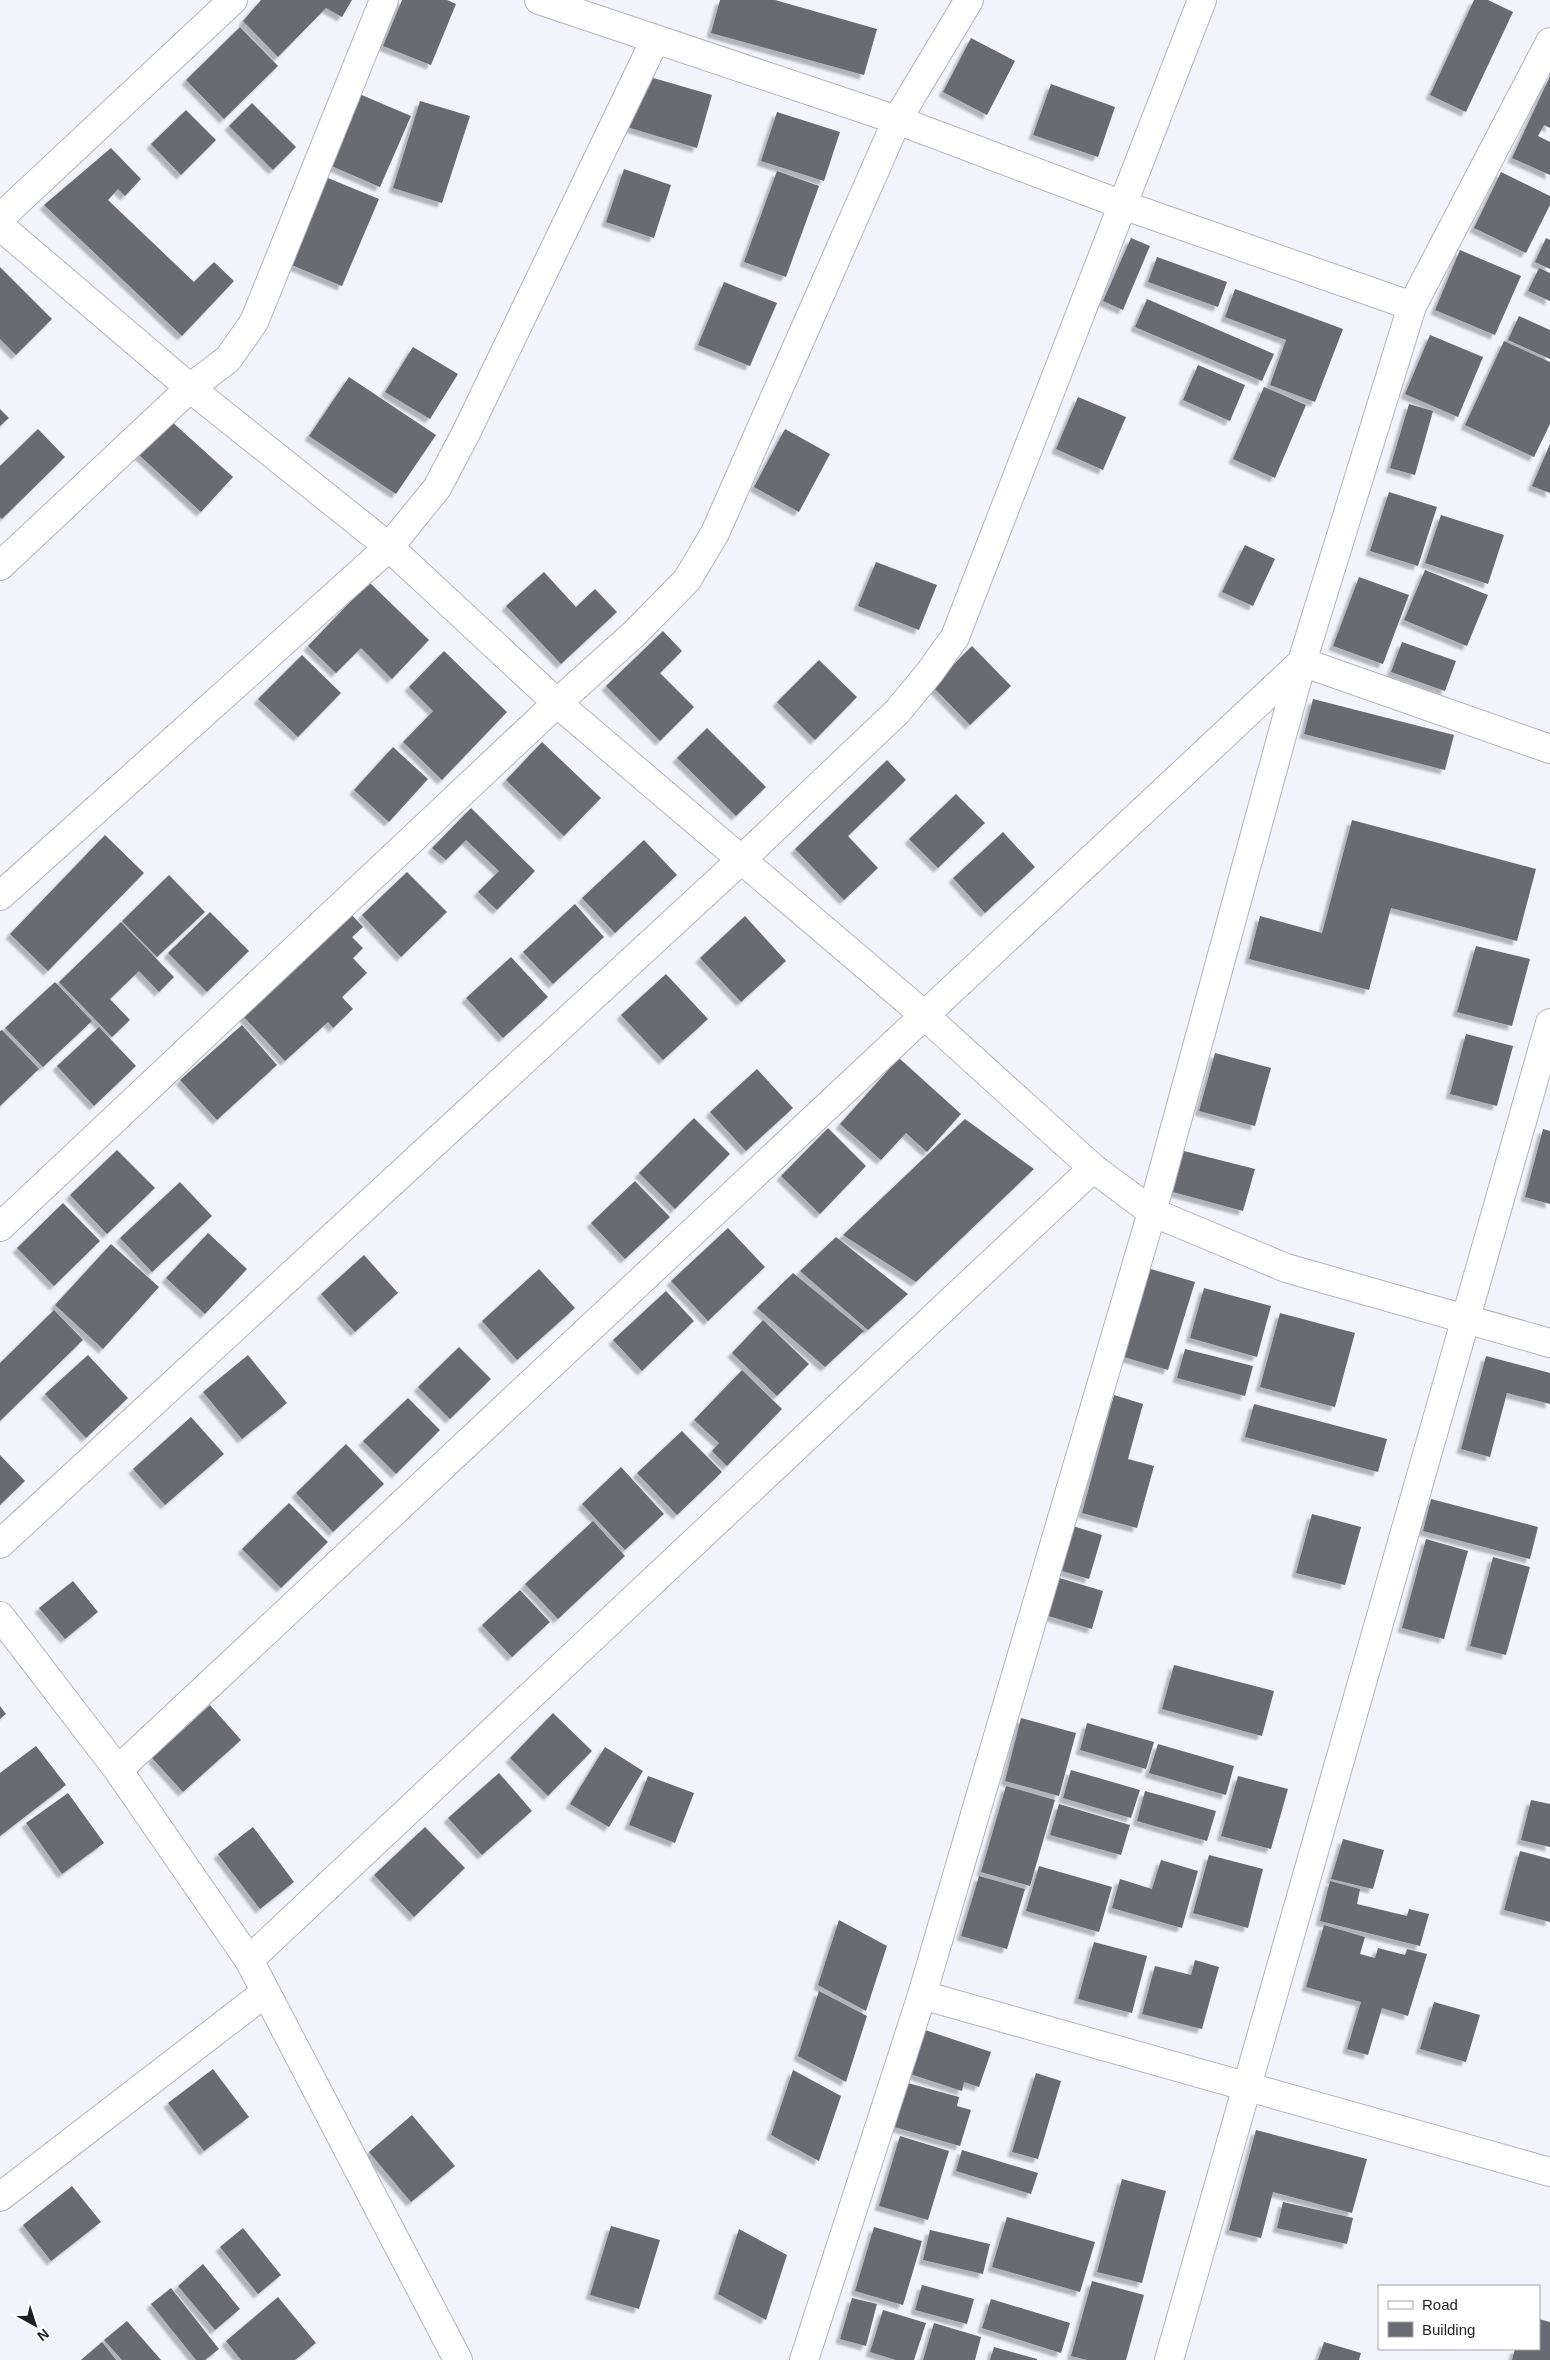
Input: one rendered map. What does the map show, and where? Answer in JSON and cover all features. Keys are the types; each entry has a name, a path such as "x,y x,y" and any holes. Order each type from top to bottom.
{"street":[{"path":"0,218 233,0"},
{"path":"0,566 190,388 228,359 254,322 384,0"},
{"path":"539,0 897,120 1123,205 1412,306"},
{"path":"0,1227 557,703 634,634 688,580 715,533 897,120 969,0"},
{"path":"0,1544 741,860 896,712 930,672 954,637 1202,0"},
{"path":"0,896 389,547 437,488 454,457 655,40"},
{"path":"804,2360 922,1995 1152,1212 1302,662 1412,306 1550,42"},
{"path":"0,226 190,388 389,547 557,703 923,1014 1093,1168 1152,1212 1286,1268 1550,1343"},
{"path":"1302,662 1550,749"},
{"path":"118,1770 923,1014 1302,662"},
{"path":"1169,2360 1245,2086 1468,1320 1550,1023"},
{"path":"249,1960 1093,1168"},
{"path":"0,1616 118,1770 249,1960 458,2360"},
{"path":"0,2197 266,1992"},
{"path":"922,1995 1550,2172"}],"building":[{"path":"261,0 352,0 342,17 326,8 278,57 243,21"},
{"path":"402,0 447,0 456,4 431,65 383,46"},
{"path":"720,0 775,0 877,29 864,75 711,33"},
{"path":"1474,0 1488,0 1513,12 1466,112 1430,95"},
{"path":"240,27 278,66 224,119 186,80"},
{"path":"971,38 1015,61 987,115 943,92"},
{"path":"643,75 712,95 697,148 627,127"},
{"path":"1550,76 1550,128 1544,125 1538,136 1550,142 1550,175 1512,158"},
{"path":"1051,84 1115,107 1098,157 1033,135"},
{"path":"357,93 411,116 380,187 327,164"},
{"path":"420,101 470,116 442,203 393,188"},
{"path":"252,103 296,147 273,170 229,126"},
{"path":"186,110 216,140 181,175 151,144"},
{"path":"777,112 840,132 824,181 761,161"},
{"path":"111,148 141,179 125,196 118,189 108,200 194,282 214,262 234,281 182,336 44,205"},
{"path":"624,169 671,185 654,238 606,222"},
{"path":"777,171 819,186 786,277 744,262"},
{"path":"1501,172 1550,196 1550,205 1526,253 1474,228"},
{"path":"323,176 379,199 342,286 287,263"},
{"path":"1131,238 1150,246 1123,310 1103,301"},
{"path":"1546,238 1550,240 1550,269 1535,262"},
{"path":"1460,250 1521,276 1495,335 1435,310"},
{"path":"1157,257 1227,282 1218,307 1148,282"},
{"path":"0,267 52,319 16,355 0,339"},
{"path":"1539,268 1550,273 1550,301 1528,291"},
{"path":"724,282 777,303 750,366 698,345"},
{"path":"1235,289 1343,329 1315,402 1270,385 1286,340 1225,317"},
{"path":"1147,299 1274,354 1262,381 1135,327"},
{"path":"1519,316 1550,330 1550,359 1508,340"},
{"path":"1430,335 1483,357 1458,417 1405,394"},
{"path":"1504,341 1550,362 1550,424 1534,457 1465,425"},
{"path":"413,347 458,374 430,419 385,392"},
{"path":"1198,365 1245,385 1230,421 1183,400"},
{"path":"349,377 436,435 396,494 309,436"},
{"path":"1264,387 1306,405 1275,478 1233,459"},
{"path":"1078,397 1126,417 1103,470 1056,449"},
{"path":"1409,404 1433,411 1415,475 1390,468"},
{"path":"0,409 9,418 0,426"},
{"path":"170,420 233,477 201,512 138,454"},
{"path":"38,429 65,457 2,519 0,517 0,466"},
{"path":"785,429 830,454 799,512 754,487"},
{"path":"1550,444 1550,493 1532,486"},
{"path":"1389,492 1437,507 1418,566 1370,551"},
{"path":"1441,515 1504,535 1488,584 1425,563"},
{"path":"1245,545 1275,559 1253,606 1222,592"},
{"path":"876,562 937,585 919,630 858,606"},
{"path":"1425,570 1488,595 1467,646 1404,620"},
{"path":"544,572 576,607 595,589 617,612 561,664 506,606"},
{"path":"1359,577 1409,595 1383,664 1333,646"},
{"path":"369,582 429,640 392,679 361,648 336,673 308,646"},
{"path":"663,631 682,651 660,673 694,707 660,741 606,686"},
{"path":"1402,642 1456,661 1445,691 1391,672"},
{"path":"972,646 1011,686 970,725 932,686"},
{"path":"444,651 507,712 442,780 403,742 433,711 409,687"},
{"path":"302,655 341,693 298,737 258,699"},
{"path":"819,660 857,697 815,740 777,702"},
{"path":"1313,699 1454,735 1445,770 1304,734"},
{"path":"707,728 766,787 736,816 677,758"},
{"path":"542,742 601,798 564,836 506,780"},
{"path":"393,747 428,779 389,822 354,790"},
{"path":"887,760 906,780 848,836 878,868 844,900 795,849"},
{"path":"956,794 985,823 938,868 909,839"},
{"path":"471,808 535,871 497,910 478,892 499,871 466,840 446,860 432,848"},
{"path":"1352,820 1536,869 1517,941 1391,908 1369,990 1249,959 1260,916 1322,933"},
{"path":"1003,832 1035,867 985,913 953,878"},
{"path":"105,835 144,873 48,971 10,934"},
{"path":"644,840 677,875 615,933 582,898"},
{"path":"407,872 447,912 401,957 362,915"},
{"path":"169,875 205,912 157,957 122,921"},
{"path":"575,904 604,937 553,984 523,952"},
{"path":"210,912 249,951 207,992 168,953"},
{"path":"350,913 363,927 352,937 363,948 353,958 367,973 342,997 353,1009 333,1028 328,1022 285,1061 242,1015"},
{"path":"745,916 786,961 741,1002 700,958"},
{"path":"121,922 174,977 159,992 139,971 110,999 130,1020 112,1037 59,982"},
{"path":"1476,946 1530,959 1512,1026 1457,1012"},
{"path":"511,957 548,997 503,1038 466,998"},
{"path":"666,974 708,1019 663,1060 621,1015"},
{"path":"55,982 92,1021 43,1067 5,1028"},
{"path":"242,1025 277,1065 217,1120 180,1080"},
{"path":"99,1027 136,1066 94,1106 57,1066"},
{"path":"2,1030 39,1069 0,1106 0,1031"},
{"path":"1466,1034 1513,1046 1497,1106 1450,1094"},
{"path":"1215,1053 1271,1068 1255,1126 1199,1111"},
{"path":"899,1058 961,1114 927,1152 906,1133 881,1160 840,1124"},
{"path":"757,1069 793,1108 746,1151 710,1112"},
{"path":"694,1118 730,1154 675,1209 639,1173"},
{"path":"965,1119 1034,1169 916,1282 843,1235"},
{"path":"828,1128 866,1166 820,1214 781,1176"},
{"path":"1543,1129 1550,1131 1550,1204 1525,1197"},
{"path":"117,1150 155,1188 107,1234 70,1195"},
{"path":"1184,1151 1255,1169 1243,1211 1173,1192"},
{"path":"635,1181 670,1217 625,1259 591,1223"},
{"path":"180,1182 212,1216 152,1272 120,1238"},
{"path":"63,1203 100,1241 54,1286 17,1248"},
{"path":"728,1228 765,1267 708,1321 671,1281"},
{"path":"208,1233 247,1269 205,1314 166,1278"},
{"path":"836,1237 908,1294 868,1330 800,1271"},
{"path":"111,1244 159,1287 103,1349 55,1305"},
{"path":"364,1255 398,1293 355,1332 321,1294"},
{"path":"1144,1267 1195,1282 1168,1370 1117,1355"},
{"path":"539,1269 575,1308 517,1360 482,1321"},
{"path":"793,1273 864,1331 825,1367 757,1308"},
{"path":"1204,1288 1271,1306 1257,1357 1190,1338"},
{"path":"666,1291 694,1321 642,1371 613,1340"},
{"path":"54,1310 83,1340 0,1421 0,1363"},
{"path":"1280,1313 1355,1333 1335,1407 1260,1387"},
{"path":"763,1320 809,1364 777,1396 732,1353"},
{"path":"459,1347 491,1379 450,1419 418,1387"},
{"path":"1185,1349 1253,1366 1245,1396 1177,1378"},
{"path":"88,1355 128,1398 86,1438 45,1394"},
{"path":"248,1355 287,1403 242,1439 203,1392"},
{"path":"1486,1356 1550,1373 1550,1404 1507,1393 1490,1457 1461,1449"},
{"path":"742,1370 782,1409 727,1466 712,1451 719,1443 694,1420"},
{"path":"1114,1395 1143,1404 1128,1459 1154,1466 1137,1528 1082,1513"},
{"path":"408,1398 440,1430 396,1474 363,1441"},
{"path":"1254,1404 1387,1439 1378,1472 1245,1437"},
{"path":"191,1417 224,1454 165,1505 133,1469"},
{"path":"682,1431 722,1472 677,1515 637,1473"},
{"path":"346,1444 384,1484 333,1532 296,1493"},
{"path":"0,1455 25,1481 0,1505"},
{"path":"621,1467 664,1514 625,1550 582,1504"},
{"path":"1431,1499 1538,1527 1530,1559 1423,1531"},
{"path":"289,1503 328,1542 281,1588 242,1549"},
{"path":"1312,1514 1361,1527 1345,1585 1296,1573"},
{"path":"593,1521 625,1556 558,1619 525,1584"},
{"path":"1063,1523 1102,1535 1089,1579 1049,1567"},
{"path":"1426,1539 1468,1551 1444,1639 1402,1628"},
{"path":"1493,1557 1530,1567 1506,1655 1470,1646"},
{"path":"1056,1577 1103,1591 1092,1629 1045,1615"},
{"path":"73,1581 98,1612 65,1639 39,1608"},
{"path":"520,1590 550,1622 512,1657 482,1625"},
{"path":"1174,1665 1274,1691 1262,1736 1162,1709"},
{"path":"210,1705 241,1740 183,1792 152,1758"},
{"path":"0,1706 6,1714 0,1719"},
{"path":"553,1713 592,1751 548,1796 510,1758"},
{"path":"1021,1718 1076,1733 1059,1796 1005,1781"},
{"path":"1087,1723 1154,1742 1146,1769 1080,1750"},
{"path":"1158,1744 1234,1766 1226,1795 1149,1773"},
{"path":"36,1746 66,1785 0,1836 0,1773"},
{"path":"605,1747 643,1771 609,1827 570,1804"},
{"path":"1071,1770 1140,1790 1131,1818 1063,1798"},
{"path":"499,1773 532,1811 482,1855 448,1818"},
{"path":"648,1776 694,1793 675,1843 629,1825"},
{"path":"1238,1776 1288,1789 1271,1849 1221,1836"},
{"path":"1006,1786 1055,1800 1030,1886 981,1872"},
{"path":"1145,1791 1216,1811 1207,1841 1137,1821"},
{"path":"68,1793 104,1843 62,1874 26,1823"},
{"path":"1531,1800 1550,1804 1550,1847 1521,1840"},
{"path":"1059,1804 1130,1825 1121,1855 1050,1835"},
{"path":"253,1827 294,1882 260,1909 218,1854"},
{"path":"425,1827 465,1868 414,1917 374,1875"},
{"path":"1343,1839 1384,1850 1373,1889 1331,1879"},
{"path":"1520,1851 1550,1859 1550,1922 1504,1910"},
{"path":"1209,1855 1263,1869 1248,1928 1193,1913"},
{"path":"1161,1860 1198,1871 1182,1928 1112,1908 1120,1879 1152,1889"},
{"path":"1039,1866 1112,1887 1099,1932 1026,1911"},
{"path":"979,1876 1025,1889 1007,1949 961,1936"},
{"path":"1330,1881 1360,1889 1357,1904 1407,1916 1409,1909 1429,1914 1420,1946 1320,1921"},
{"path":"839,1920 887,1946 866,2011 818,1985"},
{"path":"1324,1925 1365,1937 1360,1954 1375,1958 1378,1948 1405,1955 1407,1949 1427,1954 1408,2016 1382,2008 1368,2055 1347,2049 1361,2002 1306,1987"},
{"path":"1094,1942 1147,1956 1132,2013 1078,1999"},
{"path":"1195,1960 1219,1967 1202,2029 1142,2014 1155,1966 1191,1975"},
{"path":"819,1991 867,2016 846,2082 798,2056"},
{"path":"1434,2002 1480,2015 1466,2062 1420,2049"},
{"path":"922,2029 991,2052 979,2087 964,2082 962,2091 907,2073"},
{"path":"213,2069 249,2117 204,2151 168,2103"},
{"path":"793,2070 841,2096 819,2161 771,2135"},
{"path":"1036,2073 1061,2081 1038,2159 1012,2152"},
{"path":"904,2082 959,2097 957,2106 971,2110 960,2146 891,2126"},
{"path":"412,2115 455,2166 411,2202 369,2152"},
{"path":"1256,2130 1367,2159 1352,2213 1273,2192 1261,2238 1229,2230"},
{"path":"900,2136 949,2151 928,2220 879,2206"},
{"path":"962,2150 1038,2173 1031,2194 956,2171"},
{"path":"1122,2179 1166,2191 1142,2283 1097,2272"},
{"path":"72,2186 101,2222 51,2261 23,2225"},
{"path":"1283,2202 1353,2218 1347,2244 1277,2228"},
{"path":"1007,2217 1095,2242 1080,2292 992,2267"},
{"path":"611,2226 660,2240 639,2309 590,2295"},
{"path":"874,2227 922,2241 903,2305 855,2291"},
{"path":"243,2228 281,2275 258,2294 220,2247"},
{"path":"739,2229 787,2255 766,2320 718,2294"},
{"path":"930,2230 990,2244 983,2274 923,2260"},
{"path":"203,2264 240,2309 215,2330 178,2286"},
{"path":"1092,2281 1144,2295 1126,2360 1087,2360 1071,2356"},
{"path":"922,2285 974,2299 967,2324 915,2310"},
{"path":"171,2288 219,2349 205,2360 196,2360 151,2304"},
{"path":"278,2297 316,2343 295,2360 241,2360 226,2341"},
{"path":"852,2298 877,2304 866,2346 840,2339"},
{"path":"991,2299 1070,2323 1061,2353 982,2328"},
{"path":"883,2310 926,2323 914,2360 896,2360 870,2352"},
{"path":"1540,2319 1550,2322 1550,2360 1512,2360 1515,2350 1540,2350"},
{"path":"127,2321 161,2360 122,2360 104,2340"},
{"path":"934,2323 981,2337 975,2360 923,2360"},
{"path":"102,2342 116,2360 81,2360"},
{"path":"1324,2342 1361,2353 1359,2360 1318,2360"},
{"path":"994,2347 1037,2359 1037,2360 990,2360"}]}
